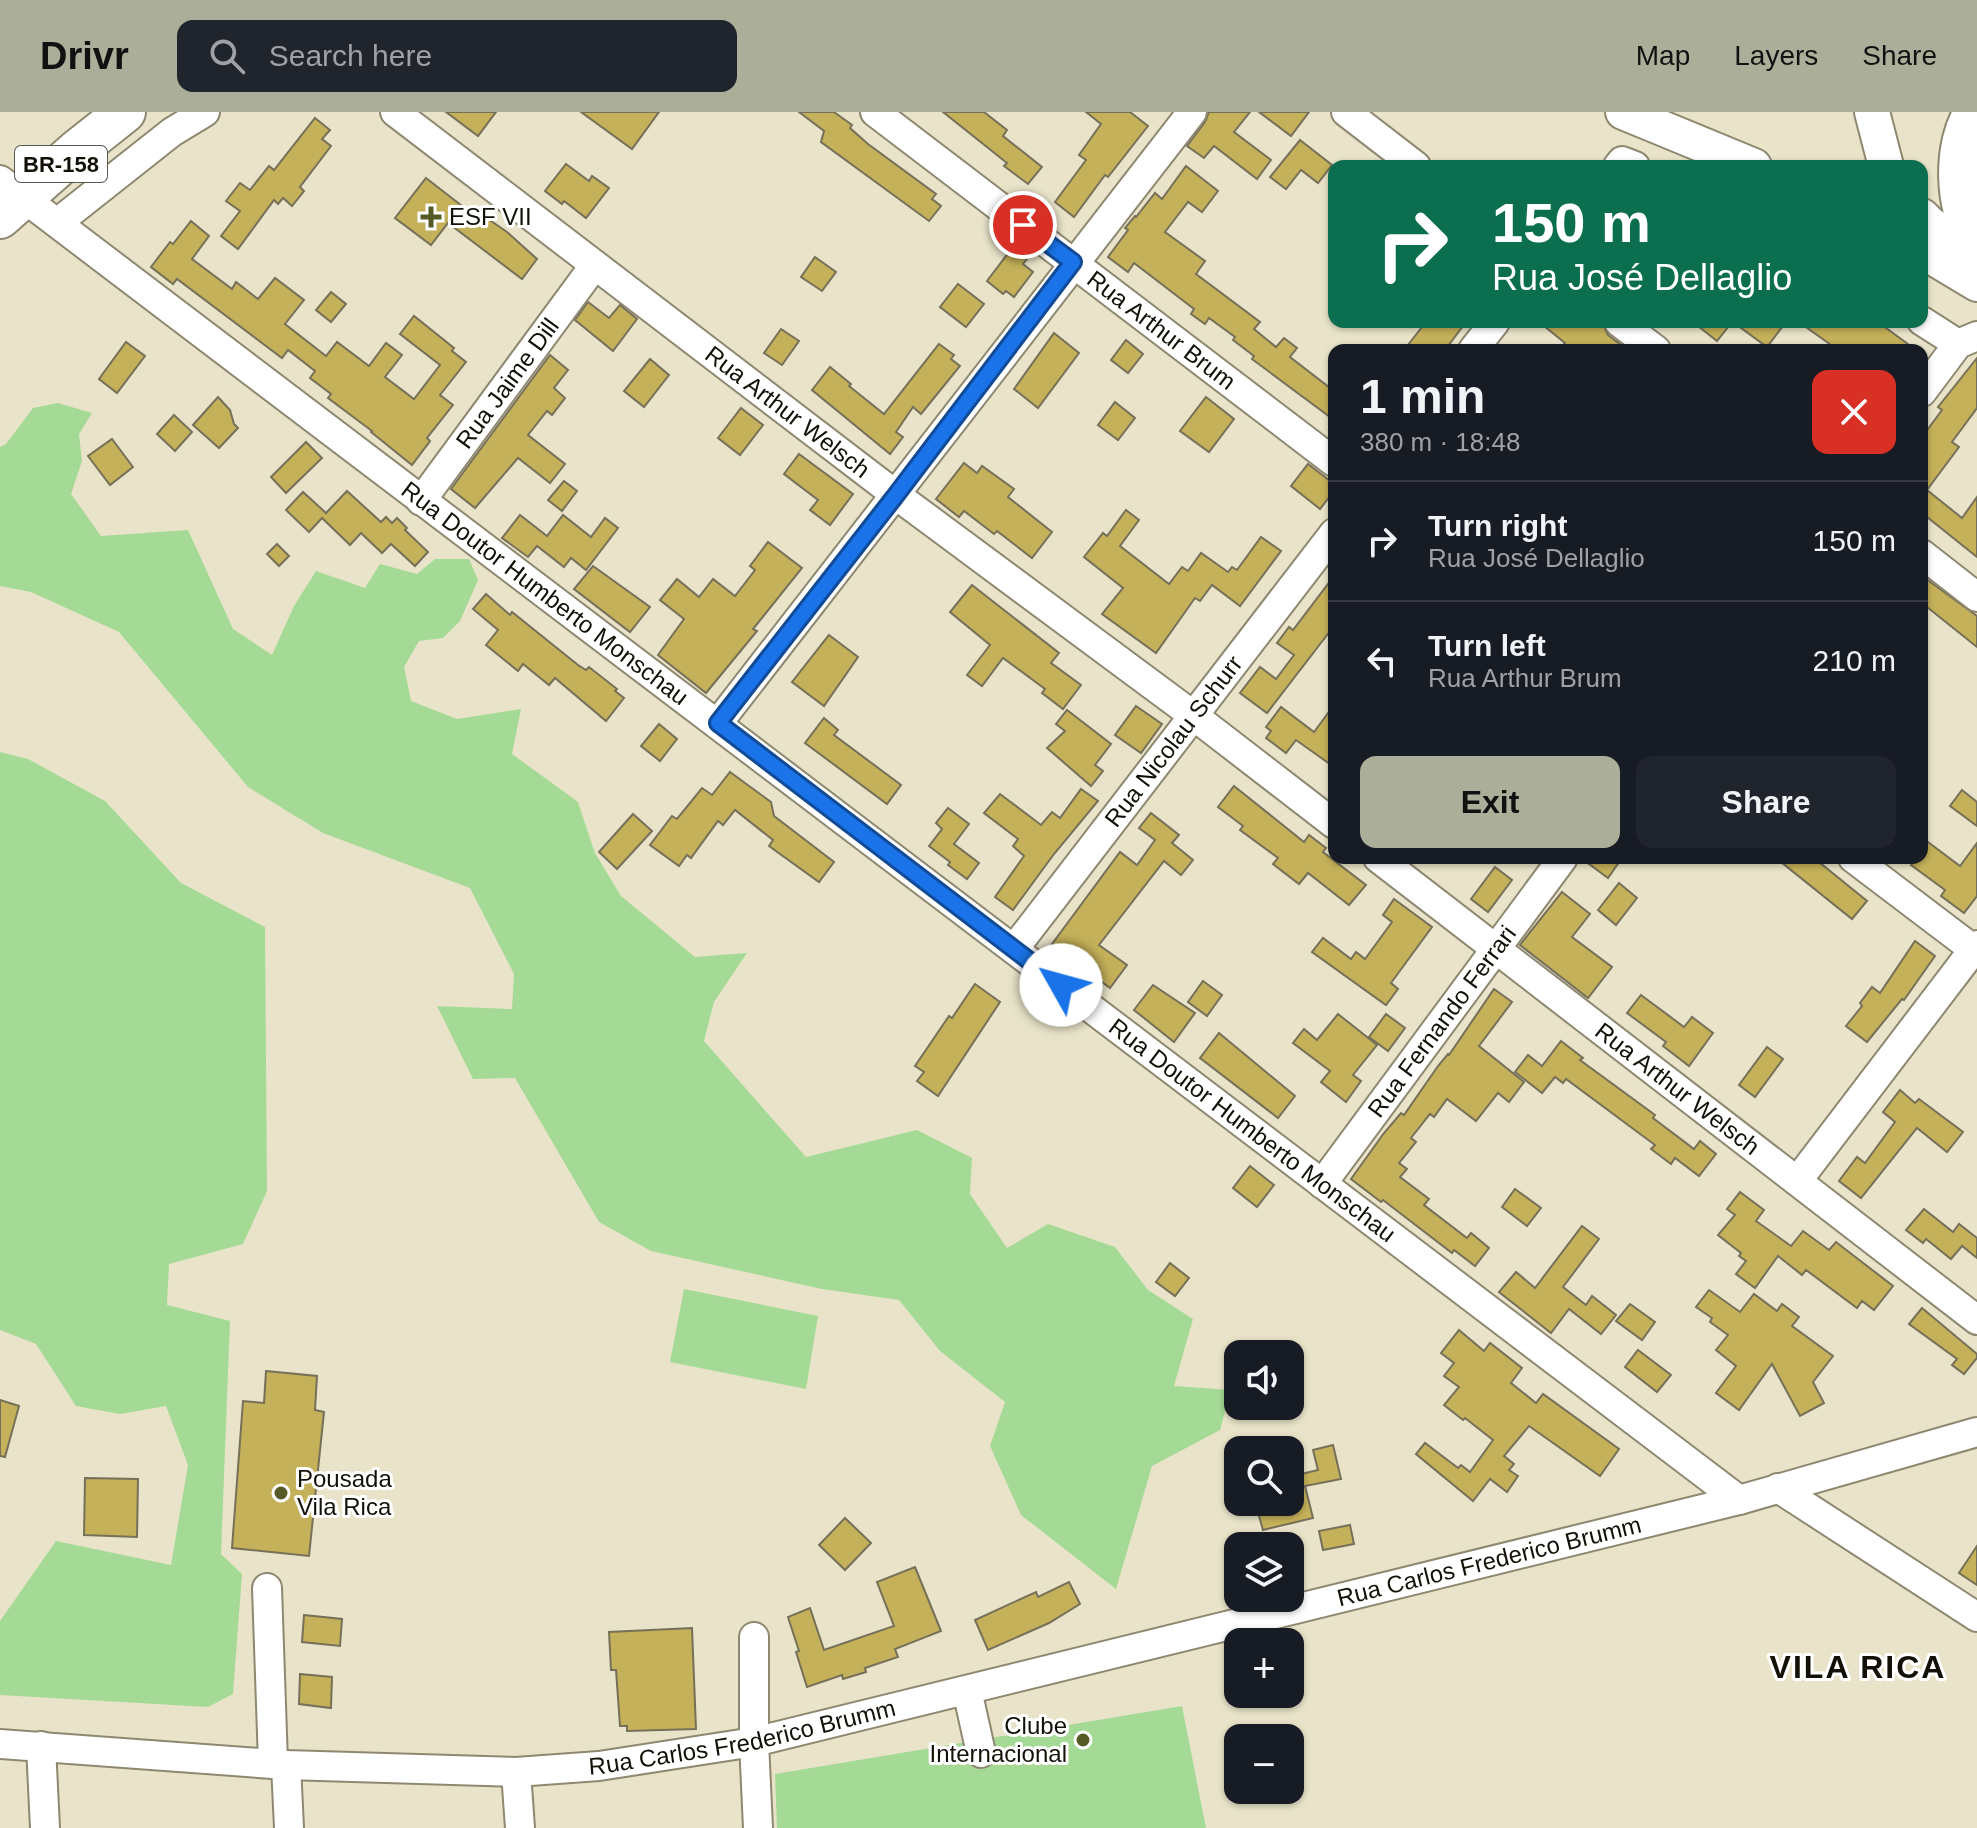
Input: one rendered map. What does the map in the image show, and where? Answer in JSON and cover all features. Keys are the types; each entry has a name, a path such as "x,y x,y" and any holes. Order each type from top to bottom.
{"highway":[{"name":"BR-158","path":"7,198 125,112"},
{"path":"1975,112 1963,140 1958,189 1977,239"}],"main road":[{"path":"1623,112 1739,160"},
{"path":"1872,112 1884,160"},
{"path":"1928,222 1977,254"},
{"path":"1928,255 1977,284"}],"street":[{"path":"57,223 172,132 205,112"},
{"name":"Rua Arthur Welsch","path":"395,112 896,495 1328,819"},
{"name":"Rua Arthur Brum","path":"875,112 1328,457"},
{"path":"718,723 1192,112"},
{"path":"1346,112 1408,160"},
{"name":"Rua Doutor Humberto Monschau","path":"7,198 57,223 1739,1500"},
{"name":"Rua Jaime Dill","path":"421,501 594,266"},
{"path":"1928,323 1970,338 1928,385"},
{"path":"1478,344 1490,328"},
{"path":"1627,328 1648,344"},
{"name":"Rua Nicolau Schurr","path":"1014,949 1328,541"},
{"path":"1928,559 1977,597"},
{"name":"Rua Arthur Welsch","path":"1386,864 1977,1320"},
{"name":"Rua Fernando Ferrari","path":"1322,1184 1559,864"},
{"path":"1798,1180 1976,949 1861,864"},
{"name":"Rua Carlos Frederico Brumm","path":"0,1744 279,1764 516,1772 599,1766 754,1742 1739,1500 1977,1432"},
{"path":"1778,1488 1977,1617"},
{"path":"267,1588 279,1764 289,1828"},
{"path":"754,1637 758,1828"},
{"path":"967,1690 981,1753"},
{"path":"41,1746 45,1828"},
{"path":"516,1772 520,1828"}],"green space":[{"path":"58,403 92,413 79,434 82,461 71,494 101,536 188,530 233,629 272,655 294,606 316,571 365,588 380,564 417,574 435,559 469,559 478,580 460,621 443,638 419,641 404,667 411,701 457,719 521,709 512,754 578,802 595,853 621,896 695,957 747,953 714,1002 704,1041 806,1157 917,1130 972,1158 970,1194 1007,1248 1048,1224 1115,1247 1148,1290 1193,1319 1174,1386 1224,1390 1224,1415 1220,1430 1152,1466 1116,1589 1021,1515 990,1446 1005,1402 940,1351 899,1300 822,1289 651,1251 599,1222 515,1078 473,1079 437,1006 512,1009 514,974 470,888 323,833 248,787 119,632 31,592 0,586 0,447 6,444 33,408"},
{"path":"0,752 28,759 105,801 181,883 265,927 267,1191 243,1244 169,1264 167,1305 230,1321 221,1554 242,1574 233,1694 208,1707 0,1695 0,1621 56,1541 171,1565 188,1465 166,1406 120,1414 76,1406 36,1344 0,1330"},
{"path":"684,1289 818,1316 806,1389 670,1362"},
{"name":"Clube Internacional","path":"1182,1706 1206,1828 777,1828 775,1774"}],"building":[{"path":"446,112 496,112 478,136"},
{"path":"581,112 659,112 632,149"},
{"path":"799,112 834,112 852,125 850,128 868,144 936,194 932,199 941,206 929,221 821,142 824,131"},
{"path":"943,112 984,112 1007,130 1003,136 1042,167 1028,184 1004,166 1007,163"},
{"path":"1086,112 1130,112 1148,126 1108,177 1105,175 1074,217 1055,202 1086,160 1079,155 1101,124"},
{"path":"1209,112 1250,112 1234,132 1271,160 1257,179 1214,146 1204,158 1187,146"},
{"path":"1259,112 1309,112 1291,136"},
{"path":"315,118 330,130 322,139 331,146 300,187 304,191 292,206 283,198 278,204 274,200 238,249 221,236 240,211 226,201 240,183 250,190 269,166 274,170"},
{"path":"1300,140 1328,162 1328,170 1318,183 1301,170 1286,189 1270,177"},
{"path":"566,164 589,181 592,176 609,188 586,218 545,191"},
{"path":"1186,166 1218,191 1202,212 1188,202 1165,232 1205,261 1196,274 1260,322 1254,329 1276,347 1284,338 1297,348 1290,357 1328,386 1328,416 1252,359 1254,356 1233,340 1235,337 1209,318 1205,324 1191,314 1194,309 1134,263 1128,272 1108,257 1128,230 1125,228 1155,193 1162,199"},
{"path":"426,178 475,216 481,219 484,216 507,232 537,259 522,279 448,223 431,245 395,218"},
{"path":"191,221 209,236 192,259 232,289 236,282 258,299 275,278 304,300 285,324 326,356 337,342 369,366 386,343 402,355 385,377 414,399 440,365 400,334 414,316 454,348 452,351 466,362 440,395 453,405 427,438 430,441 412,465 328,398 331,394 310,378 315,371 288,350 282,358 177,279 173,284 151,267"},
{"path":"1012,248 1027,259 1023,264 1033,272 1014,297 1006,291 1003,294 987,281"},
{"path":"815,257 836,272 822,291 801,277"},
{"path":"958,284 984,304 966,327 940,307"},
{"path":"331,292 346,304 331,322 316,310"},
{"path":"588,302 609,318 620,305 637,319 613,351 575,320"},
{"path":"1421,328 1462,328 1450,344 1409,344"},
{"path":"1546,328 1605,328 1608,335 1620,344 1564,344"},
{"path":"1701,328 1727,328 1717,341"},
{"path":"1741,328 1781,328 1769,344 1763,344"},
{"path":"1807,328 1886,328 1908,344 1830,344"},
{"path":"781,329 799,341 782,365 764,353"},
{"path":"1054,333 1079,353 1038,408 1014,389"},
{"path":"1126,340 1143,354 1128,373 1111,360"},
{"path":"126,342 145,356 117,393 99,379"},
{"path":"939,344 954,355 951,359 960,366 921,414 913,407 896,432 903,437 890,454 812,390 830,367 884,414"},
{"path":"550,355 568,370 554,388 565,398 552,415 547,411 528,435 565,464 550,483 518,458 475,508 451,489"},
{"path":"1977,358 1977,408 1952,442 1959,447 1928,489 1928,429 1942,410 1938,407"},
{"path":"650,359 669,375 644,407 624,391"},
{"path":"218,397 230,410 238,428 219,448 193,425"},
{"path":"1206,397 1234,419 1209,452 1180,431"},
{"path":"1115,402 1135,418 1118,440 1098,425"},
{"path":"741,408 763,425 740,455 718,438"},
{"path":"174,415 192,432 175,451 157,434"},
{"path":"112,439 133,467 110,485 88,456"},
{"path":"306,442 322,458 286,493 271,477"},
{"path":"799,454 853,494 830,525 810,510 818,500 784,474"},
{"path":"964,463 977,473 982,466 1014,489 1008,497 1052,532 1032,558 997,531 994,534 964,511 959,517 936,499"},
{"path":"1308,464 1328,479 1328,499 1320,509 1291,486"},
{"path":"564,481 577,491 562,511 548,500"},
{"path":"347,491 381,522 386,517 392,523 397,518 428,552 415,566 391,544 382,553 361,533 350,545 322,518 309,532 286,510 303,492 326,513"},
{"path":"1928,491 1962,518 1977,497 1977,557 1928,518"},
{"path":"1126,510 1139,520 1120,546 1169,584 1182,567 1188,571 1201,553 1228,572 1232,567 1237,570 1261,537 1281,551 1240,606 1212,585 1200,601 1195,598 1156,653 1102,614 1123,588 1084,557 1103,533 1107,536"},
{"path":"520,515 547,536 563,515 591,537 605,518 618,528 586,570 571,558 564,567 537,546 528,557 502,538"},
{"path":"768,542 802,568 753,629 757,631 706,693 658,655 684,619 660,600 677,579 699,597 713,579 735,596 755,570 750,566"},
{"path":"277,544 289,556 279,566 267,554"},
{"path":"593,566 650,607 630,632 574,589"},
{"path":"1928,580 1977,616 1977,647 1928,608"},
{"path":"1328,584 1328,634 1267,713 1240,693 1260,667 1276,679 1294,655 1277,643 1289,627 1293,630"},
{"path":"972,585 1059,653 1051,663 1081,685 1063,709 1042,693 1045,689 1003,658 982,686 967,675 990,645 950,612"},
{"path":"486,594 578,665 586,670 589,667 617,689 615,691 624,698 606,721 555,678 549,685 523,664 518,671 486,645 498,630 473,609"},
{"path":"829,635 858,657 824,706 792,682"},
{"path":"1136,706 1162,724 1141,753 1115,735"},
{"path":"1281,707 1314,732 1328,713 1328,763 1296,740 1286,753 1266,738 1271,731 1266,727"},
{"path":"1067,710 1111,744 1095,765 1103,771 1091,786 1047,748 1065,731 1056,724"},
{"path":"824,718 838,730 834,735 901,785 887,804 805,743"},
{"path":"659,724 677,739 660,761 641,746"},
{"path":"730,772 771,802 774,816 834,862 819,882 769,846 773,840 735,810 723,825 718,821 691,858 687,855 679,866 650,845 672,816 677,819 702,788 712,795"},
{"path":"1234,786 1304,842 1309,835 1326,848 1323,852 1328,856 1328,864 1339,864 1366,885 1349,905 1308,873 1299,884 1273,864 1278,858 1240,830 1243,826 1218,807"},
{"path":"1081,789 1098,801 1013,910 995,897 1024,856 1013,846 1018,839 984,813 1000,794 1041,825 1052,812 1060,818"},
{"path":"1962,790 1977,802 1977,826 1950,806"},
{"path":"948,808 969,824 954,844 979,863 967,879 929,846 942,829 936,823"},
{"path":"1151,813 1179,835 1172,843 1193,860 1181,875 1164,861 1099,945 1127,965 1110,988 1052,944 1120,852 1137,865 1155,840 1139,828"},
{"path":"633,814 652,831 617,869 599,852"},
{"path":"1928,842 1960,866 1977,843 1977,896 1964,913 1941,896 1945,890 1911,865 1928,864"},
{"path":"1589,864 1618,864 1608,878"},
{"path":"1783,864 1821,864 1867,901 1852,919"},
{"path":"1495,867 1512,880 1488,912 1471,899"},
{"path":"1619,883 1637,898 1616,925 1598,910"},
{"path":"1562,892 1590,914 1572,937 1612,967 1588,998 1520,945"},
{"path":"1394,899 1432,927 1391,983 1398,989 1386,1005 1312,952 1323,938 1351,959 1356,952 1365,959 1392,922 1383,915"},
{"path":"1915,941 1935,956 1904,1000 1867,1042 1846,1026 1872,987 1880,993"},
{"path":"1203,981 1222,995 1207,1016 1188,1002"},
{"path":"975,984 1000,1002 938,1096 917,1081 924,1072 915,1066"},
{"path":"1153,985 1195,1013 1174,1042 1134,1010"},
{"path":"1494,989 1512,1002 1479,1046 1524,1082 1509,1102 1498,1093 1476,1121 1447,1099 1434,1117 1430,1114 1411,1138 1416,1142 1399,1163 1407,1169 1400,1177 1429,1199 1424,1205 1467,1238 1471,1233 1489,1248 1475,1266 1454,1250 1452,1253 1351,1179 1384,1133 1401,1113 1404,1115"},
{"path":"1641,995 1684,1027 1692,1017 1713,1033 1689,1066 1663,1046 1666,1042 1627,1013"},
{"path":"1338,1014 1377,1045 1353,1075 1361,1081 1346,1102 1321,1082 1330,1071 1293,1043 1304,1029 1317,1040"},
{"path":"1386,1014 1405,1028 1388,1051 1369,1037"},
{"path":"1219,1033 1295,1096 1278,1118 1200,1058"},
{"path":"1561,1041 1583,1058 1580,1060 1655,1115 1653,1118 1694,1149 1700,1141 1716,1154 1699,1176 1675,1158 1671,1164 1651,1149 1655,1145 1566,1079 1563,1083 1555,1077 1542,1093 1515,1072 1528,1055 1542,1066"},
{"path":"1767,1047 1783,1059 1755,1097 1739,1085"},
{"path":"1900,1090 1915,1103 1919,1099 1963,1132 1947,1152 1917,1128 1861,1198 1839,1181 1857,1157 1865,1163 1895,1122 1883,1112"},
{"path":"1250,1166 1274,1185 1257,1207 1233,1188"},
{"path":"1515,1189 1541,1208 1527,1226 1502,1207"},
{"path":"1740,1192 1764,1210 1756,1221 1791,1246 1803,1231 1829,1250 1836,1242 1893,1286 1874,1310 1862,1301 1857,1308 1806,1270 1802,1275 1778,1256 1755,1288 1736,1274 1746,1261 1739,1256 1741,1253 1718,1235 1735,1215 1727,1209"},
{"path":"1924,1209 1953,1232 1959,1224 1977,1238 1977,1258 1962,1246 1951,1259 1926,1239 1923,1243 1906,1230"},
{"path":"1582,1226 1599,1239 1563,1287 1586,1305 1592,1296 1616,1315 1601,1334 1569,1309 1551,1333 1499,1292 1516,1272 1535,1288"},
{"path":"1170,1263 1189,1278 1175,1296 1156,1282"},
{"path":"1709,1290 1740,1312 1754,1294 1777,1311 1782,1304 1799,1317 1792,1326 1833,1356 1813,1382 1824,1403 1800,1416 1772,1364 1739,1410 1716,1393 1736,1366 1716,1350 1728,1335 1696,1307"},
{"path":"1630,1304 1655,1322 1642,1340 1616,1321"},
{"path":"1922,1308 1977,1354 1964,1374 1952,1365 1957,1359 1909,1324"},
{"path":"1459,1330 1484,1351 1490,1343 1522,1368 1511,1383 1536,1403 1543,1394 1619,1449 1600,1476 1529,1426 1504,1456 1514,1464 1509,1470 1518,1476 1507,1492 1490,1479 1473,1501 1416,1454 1425,1443 1458,1468 1461,1465 1470,1472 1493,1440 1444,1405 1459,1387 1444,1376 1454,1363 1441,1353"},
{"path":"1638,1350 1671,1375 1657,1392 1625,1367"},
{"path":"266,1371 317,1376 315,1410 324,1412 309,1556 232,1548 243,1401 264,1403"},
{"path":"0,1400 19,1406 5,1457 0,1456"},
{"path":"1333,1445 1341,1479 1305,1486 1313,1518 1263,1530 1259,1516 1304,1516 1304,1473 1318,1470 1313,1450"},
{"path":"85,1478 138,1479 137,1537 84,1535"},
{"path":"845,1518 871,1543 845,1570 819,1545"},
{"path":"1350,1525 1354,1544 1323,1550 1319,1531"},
{"path":"1977,1546 1977,1585 1959,1573"},
{"path":"915,1567 941,1631 895,1649 898,1657 865,1668 866,1672 843,1679 842,1675 807,1687 788,1617 810,1608 824,1650 894,1626 877,1582"},
{"path":"1069,1582 1080,1604 1049,1623 988,1650 975,1620 1036,1592 1038,1597"},
{"path":"304,1615 342,1619 340,1646 302,1642"},
{"path":"692,1628 696,1729 627,1731 627,1726 620,1726 616,1670 611,1670 609,1632"},
{"path":"300,1674 332,1677 331,1708 299,1704"}],"place":[{"name":"ESF VII","path":"431,217"},
{"name":"Pousada Vila Rica","path":"281,1493"},
{"name":"Clube Internacional","path":"1083,1740"}],"district":[{"name":"VILA RICA","path":"1858,1667"}],"route":[{"path":"1023,225 1073,262 718,723 1061,985"}]}
